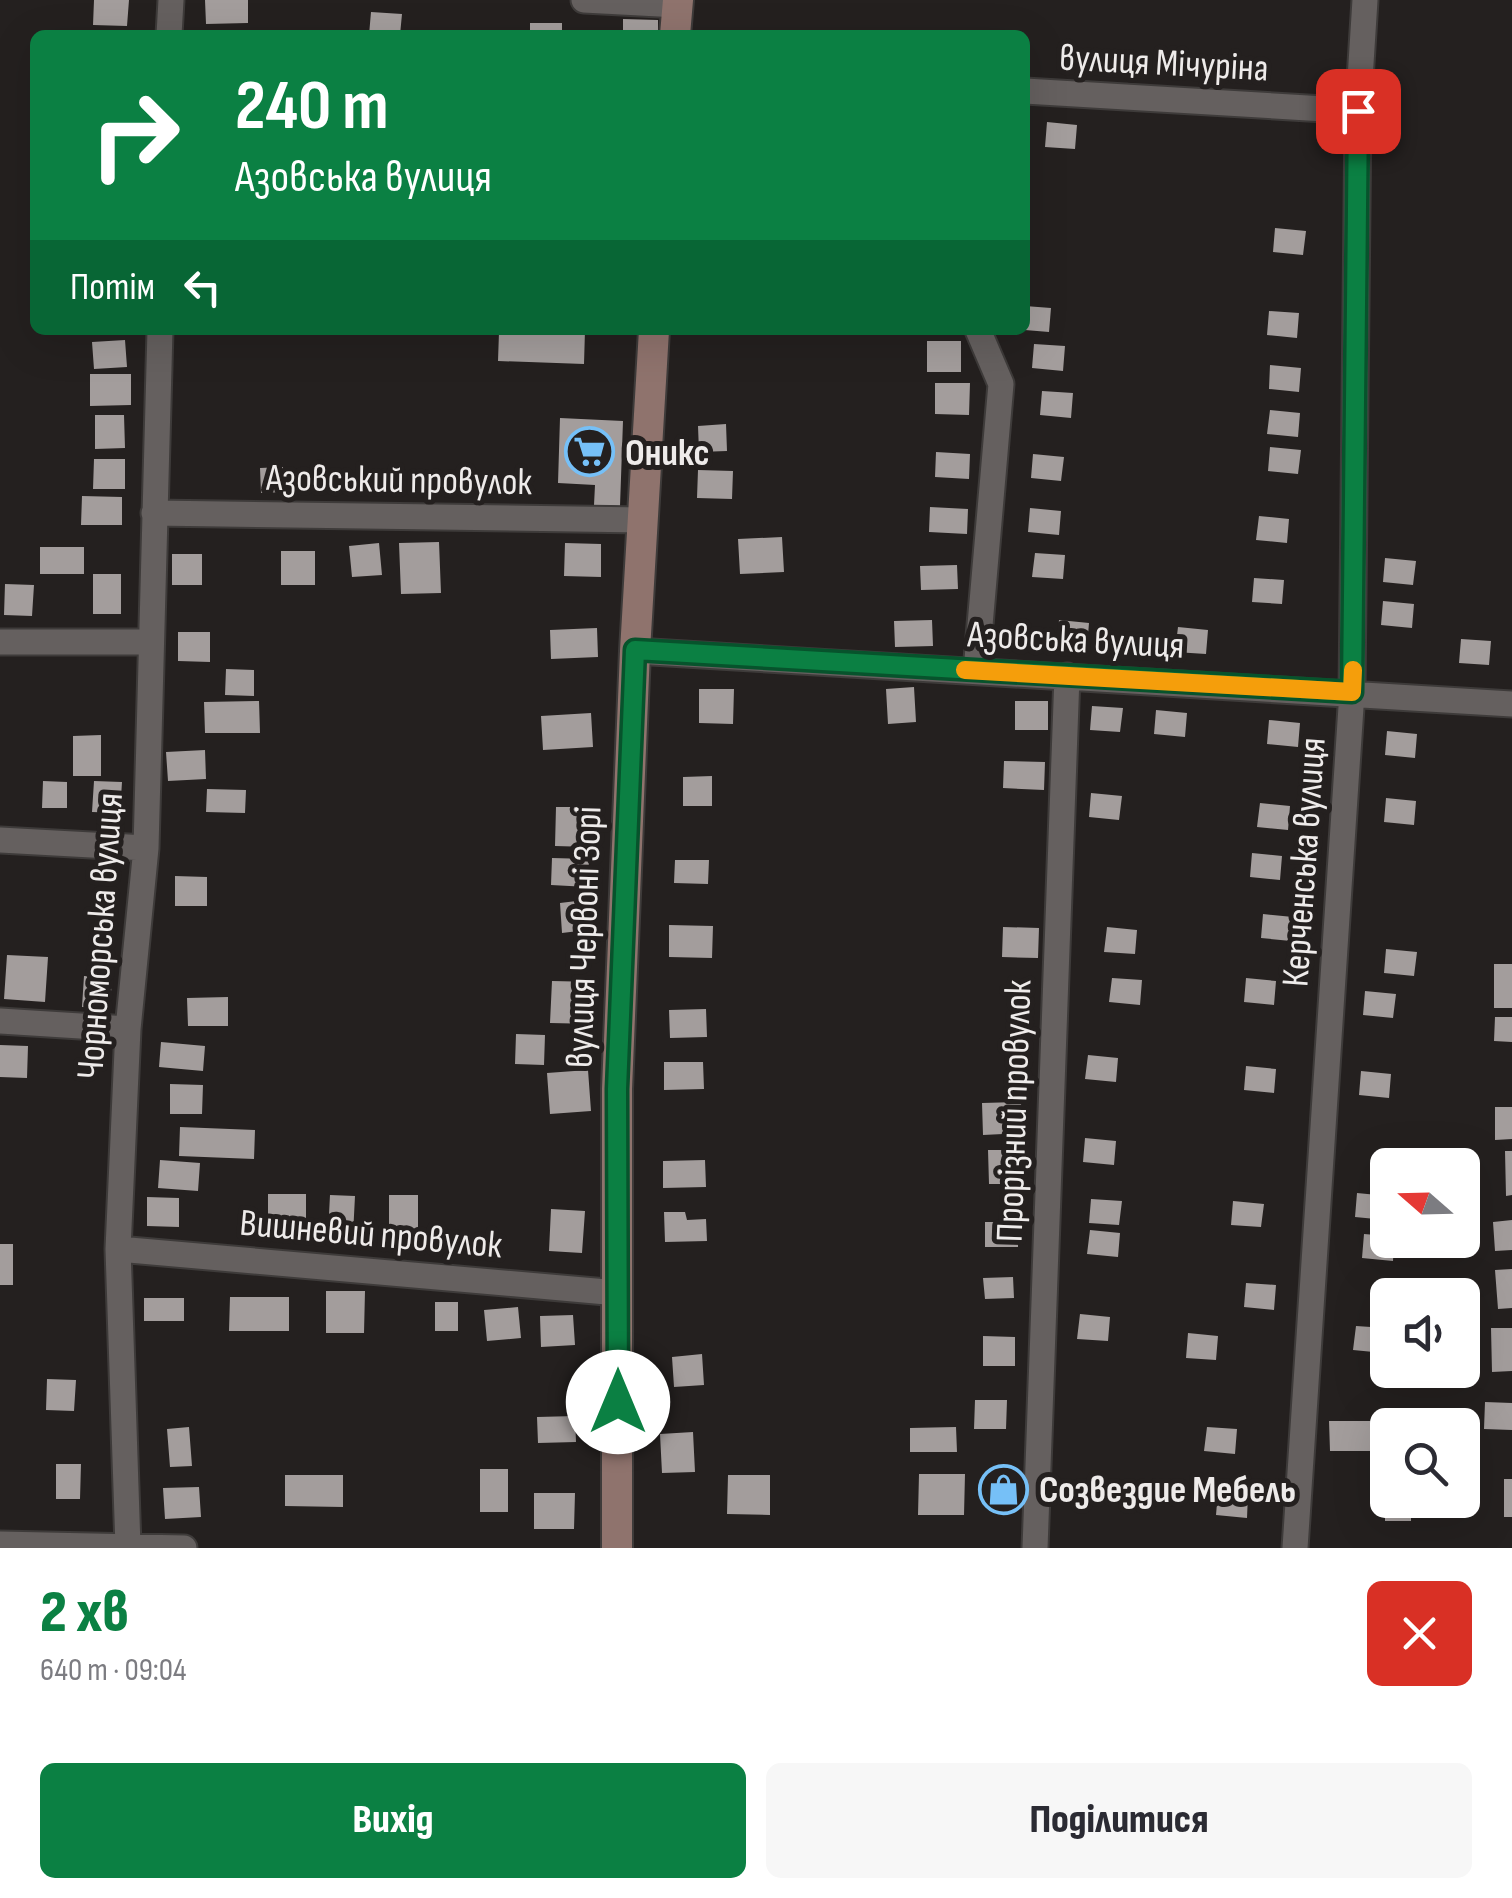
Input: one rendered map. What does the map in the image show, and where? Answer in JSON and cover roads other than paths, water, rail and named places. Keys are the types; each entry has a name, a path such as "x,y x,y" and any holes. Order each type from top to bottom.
{"street":[{"path":"170,0 170,30"},
{"path":"584,0 677,13"},
{"name":"Керченська вулиця","path":"1295,1548 1352,692 1358,111 1365,0"},
{"name":"вулиця Мічуріна","path":"1030,91 1358,111"},
{"name":"Чорноморська вулиця","path":"128,1547 118,1249 128,1030 146,848 160,335"},
{"name":"вулиця Червоні Зорі","path":"617,1548 617,1089 635,650 654,335"},
{"path":"976,671 1001,384 980,335"},
{"name":"Азовський провулок","path":"154,513 643,520"},
{"path":"0,642 151,642"},
{"name":"Азовська вулиця","path":"635,650 1512,704"},
{"name":"Прорізний провулок","path":"1035,1548 1067,676"},
{"path":"0,840 146,848"},
{"path":"0,1021 128,1030"},
{"name":"Вишневий провулок","path":"118,1249 618,1293"},
{"path":"0,1544 184,1548"}],"place":[{"name":"Оникс","path":"590,452"},
{"name":"Созвездие Мебель","path":"1004,1489"}]}
